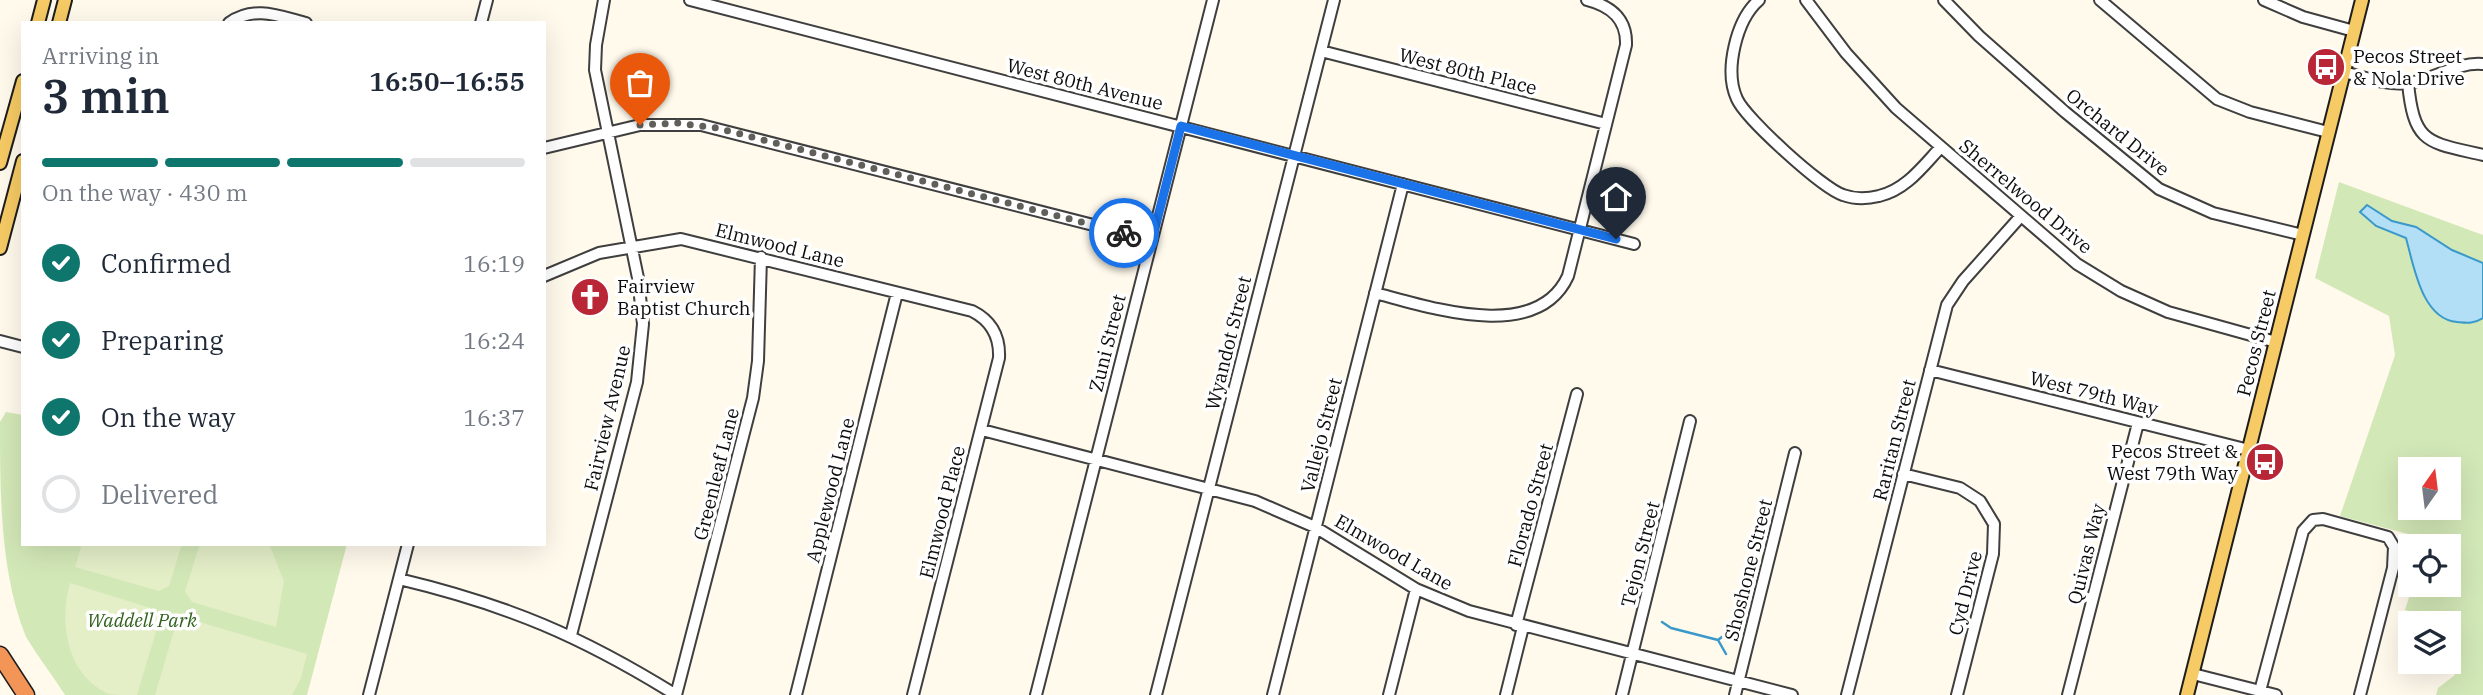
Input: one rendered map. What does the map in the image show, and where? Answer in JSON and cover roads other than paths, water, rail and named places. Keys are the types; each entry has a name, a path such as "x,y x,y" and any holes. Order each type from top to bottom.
{"highway":[{"path":"0,656 26,695"}],"main road":[{"path":"39,21 44,0"},
{"path":"60,21 65,0"},
{"name":"Pecos Street","path":"2188,695 2361,0"},
{"path":"0,163 21,88"},
{"path":"0,248 21,168"}],"street":[{"path":"482,21 487,0"},
{"name":"Fairview Avenue","path":"571,635 640,366 643,324 632,245 606,132 595,58 604,0"},
{"name":"West 80th Avenue","path":"690,0 1634,243"},
{"name":"Zuni Street","path":"1036,695 1213,0"},
{"name":"Wyandot Street","path":"1156,695 1334,0"},
{"path":"1375,293 1464,316 1536,308 1555,297 1563,286 1626,45 1620,19 1604,5 1587,0"},
{"path":"1759,0 1749,11 1734,57 1732,76 1737,100 1751,120 1824,184 1843,196 1882,196 1905,184 1941,147"},
{"name":"Sherrelwood Drive","path":"1806,0 1868,78 1941,147 2077,264 2121,291 2180,316 2276,342"},
{"name":"Orchard Drive","path":"1944,0 1979,36 2056,104 2159,189 2213,213 2302,236"},
{"path":"2100,0 2217,99 2250,113 2328,132"},
{"path":"2264,0 2303,17 2354,31"},
{"path":"233,21 245,14 260,12 298,21"},
{"name":"West 80th Place","path":"1321,51 1606,124"},
{"path":"2344,72 2381,81 2408,83 2470,63 2483,64"},
{"path":"2408,83 2412,116 2421,133 2437,144 2483,155"},
{"path":"546,147 606,132 653,124 717,128 1152,240"},
{"name":"Vallejo Street","path":"1273,695 1403,184"},
{"name":"Raritan Street","path":"1847,695 1930,370 1952,295 2021,216"},
{"name":"Elmwood Lane","path":"546,275 581,259 632,245 681,239 972,311 987,320 998,338"},
{"name":"Greenleaf Lane","path":"676,695 753,398 758,361 761,257"},
{"name":"Applewood Lane","path":"796,695 897,293"},
{"name":"Elmwood Place","path":"913,695 982,430 999,358 998,338"},
{"path":"0,341 21,346"},
{"name":"West 79th Way","path":"1930,370 2249,450"},
{"name":"Florado Street","path":"1506,695 1520,626 1577,394"},
{"name":"Tejon Street","path":"1622,695 1690,421"},
{"name":"Quivas Way","path":"2068,695 2138,423"},
{"name":"Elmwood Lane","path":"982,430 1209,488 1270,507 1315,527 1416,589 1461,608 1520,626 1792,695"},
{"name":"Shoshone Street","path":"1735,695 1795,453"},
{"name":"Cyd Drive","path":"1903,474 1960,488 1980,501 1994,524 1993,554 1957,695"},
{"path":"2260,691 2303,531 2313,520 2323,519 2388,537 2394,547 2393,568 2360,695"},
{"path":"384,695 370,693 407,546"},
{"path":"399,579 506,608 571,635 676,695"},
{"path":"1389,695 1416,589"},
{"path":"2193,674 2276,695"}],"water":[{"path":"2367,205 2392,221 2416,227 2452,250 2483,263 2483,318 2470,323 2457,322 2445,319 2435,312 2421,290 2406,238 2376,226 2360,212"}],"waterway":[{"path":"1662,622 1671,628 1718,640 1726,654"},
{"path":"1718,640 1727,633"}],"place":[{"name":"Pecos Street & Nola Drive","path":"2326,67"},
{"name":"Fairview Baptist Church","path":"590,297"},
{"name":"Pecos Street & West 79th Way","path":"2265,462"}],"park label":[{"name":"Waddell Park","path":"142,620"}]}
